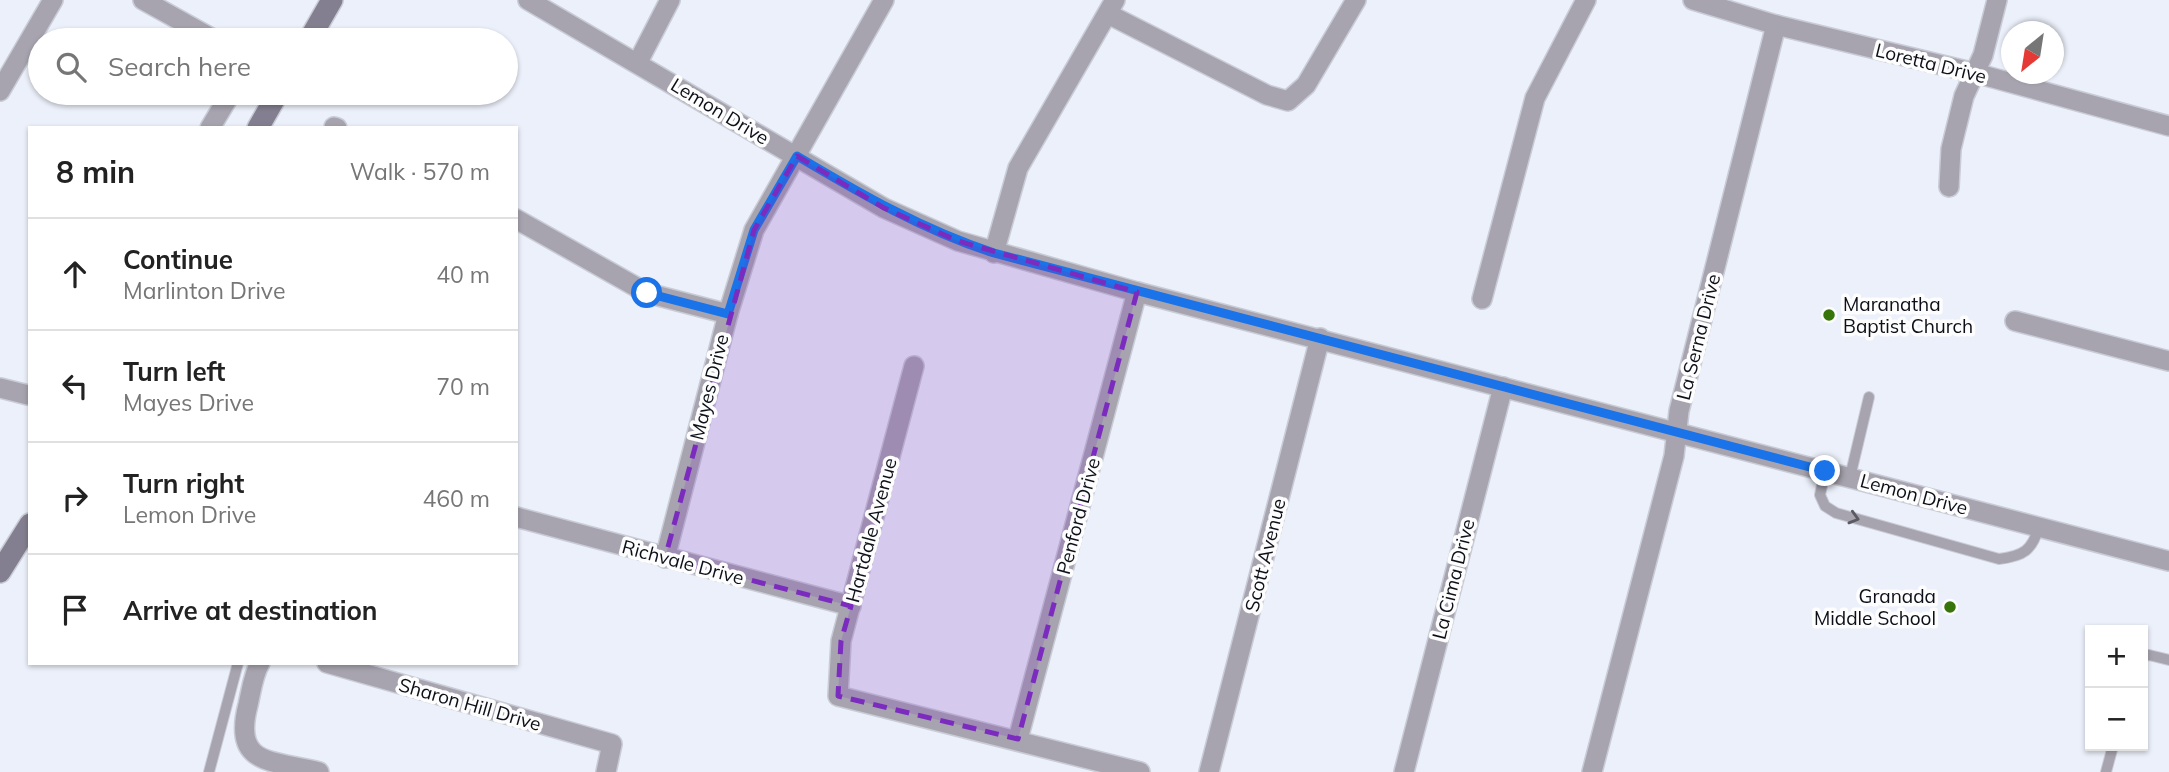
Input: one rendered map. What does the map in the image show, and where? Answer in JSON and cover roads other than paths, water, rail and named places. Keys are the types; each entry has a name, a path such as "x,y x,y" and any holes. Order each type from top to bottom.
{"main road":[{"path":"316,28 332,0"},
{"path":"259,126 271,105"},
{"path":"0,572 27,537"}],"street":[{"path":"37,28 53,0"},
{"path":"143,0 193,28"},
{"name":"Lemon Drive","path":"528,0 884,208 958,242 1137,292 2169,561"},
{"path":"638,62 670,0"},
{"name":"Mayes Drive","path":"665,558 728,314 754,230 884,0"},
{"path":"994,253 1018,168 1111,7 1267,95 1288,101 1306,85 1356,0"},
{"path":"1482,299 1535,98 1586,0"},
{"name":"Loretta Drive","path":"1693,0 2169,126"},
{"path":"1948,187 1951,149 1964,96 1983,55 1997,0"},
{"name":"La Serna Drive","path":"1592,772 1674,456 1679,411 1776,24"},
{"path":"0,91 28,43"},
{"path":"211,126 224,105"},
{"path":"518,220 647,293 728,314"},
{"name":"Penford Drive","path":"1018,739 1137,292"},
{"path":"2015,321 2169,361"},
{"name":"Scott Avenue","path":"1209,772 1320,338"},
{"name":"Hartdale Avenue","path":"914,366 841,641 838,696 1018,739"},
{"name":"La Cima Drive","path":"1404,772 1503,387"},
{"path":"0,388 28,395"},
{"name":"Richvale Drive","path":"518,518 851,606"},
{"path":"259,665 242,730 246,746 258,757 319,772"},
{"name":"Sharon Hill Drive","path":"334,665 612,744 606,772"},
{"path":"1018,739 1140,772"}],"lane":[{"path":"1850,477 1869,397"},
{"path":"1825,471 1820,495 1825,506 1836,513 1999,559 2020,556 2033,545 2039,527"},
{"path":"2148,654 2169,660"},
{"path":"209,772 237,665"},
{"path":"2106,772 2112,751"}],"place":[{"name":"Maranatha Baptist Church","path":"1829,315"},
{"name":"Granada Middle School","path":"1950,607"}]}
